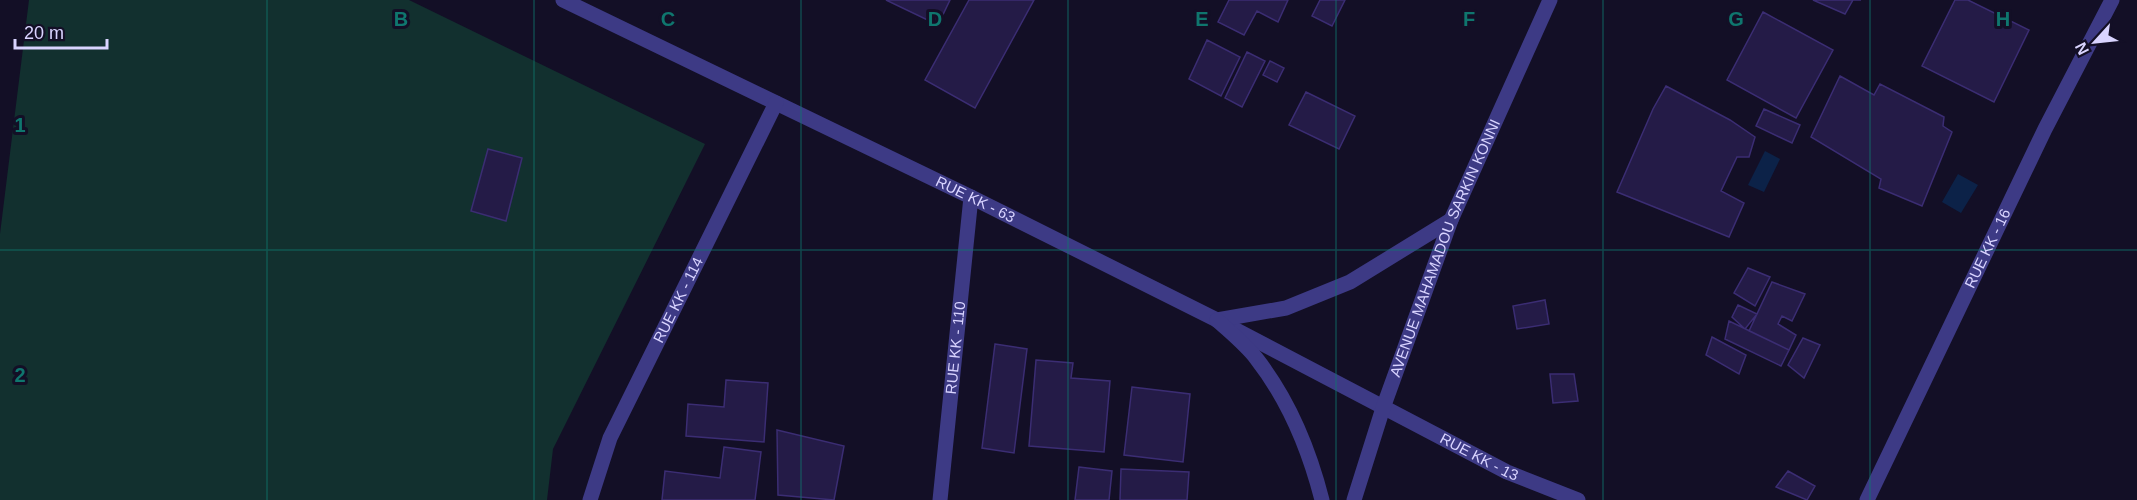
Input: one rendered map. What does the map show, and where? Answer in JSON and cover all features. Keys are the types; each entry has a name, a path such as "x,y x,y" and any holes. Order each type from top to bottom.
{"street":[{"name":"RUE KK - 63","path":"563,0 971,197 1217,320 1383,408"},
{"name":"AVENUE MAHAMADOU SARKIN KONNI","path":"1354,500 1383,408 1451,220 1550,0"},
{"name":"RUE KK - 16","path":"1867,500 2040,139 2112,0"},
{"name":"RUE KK - 114","path":"590,500 610,438 776,103"},
{"name":"RUE KK - 110","path":"940,500 971,197"},
{"path":"1217,320 1286,308 1350,282 1451,220"},
{"path":"1217,320 1255,357 1280,392 1311,456 1322,500"},
{"name":"RUE KK - 13","path":"1383,408 1507,472 1578,500"}],"green space":[{"path":"29,0 409,0 705,144 553,449 547,500 0,500 0,234"}],"water":[{"path":"1765,151 1780,159 1764,192 1748,185"},
{"path":"1958,174 1978,185 1961,213 1942,202"}],"building":[{"path":"886,0 950,0 938,25"},
{"path":"969,0 1034,0 975,108 925,80"},
{"path":"1229,0 1288,0 1278,22 1257,11 1244,35 1218,22"},
{"path":"1320,0 1345,0 1332,26 1312,16"},
{"path":"1813,0 1853,0 1845,14"},
{"path":"1955,0 1968,0 2029,30 1994,102 1922,66"},
{"path":"1763,12 1833,50 1796,118 1727,80"},
{"path":"1207,40 1240,57 1221,96 1189,79"},
{"path":"1247,52 1265,61 1242,107 1225,98"},
{"path":"1270,61 1284,68 1277,82 1263,75"},
{"path":"1840,76 1874,95 1880,84 1944,117 1943,126 1952,132 1922,206 1879,188 1881,179 1811,137"},
{"path":"1666,86 1730,120 1755,137 1749,157 1737,157 1721,191 1744,203 1729,237 1617,192 1653,109"},
{"path":"1306,92 1355,116 1339,149 1289,125"},
{"path":"1764,109 1800,125 1792,143 1756,126"},
{"path":"488,149 522,158 506,221 471,211"},
{"path":"1748,268 1770,277 1755,306 1734,293"},
{"path":"1772,282 1805,294 1792,321 1782,316 1778,324 1796,335 1789,350 1749,331"},
{"path":"1545,300 1549,324 1517,329 1513,306"},
{"path":"1738,305 1757,314 1745,329 1732,317"},
{"path":"1729,321 1789,350 1781,366 1725,339"},
{"path":"1712,337 1746,355 1739,374 1706,355"},
{"path":"1803,338 1820,345 1804,378 1788,365"},
{"path":"995,344 1027,349 1014,453 982,448"},
{"path":"1036,360 1073,363 1071,378 1110,381 1104,452 1029,446"},
{"path":"1550,374 1574,374 1578,401 1553,403"},
{"path":"726,380 768,383 764,442 686,436 688,404 724,407"},
{"path":"1132,387 1190,394 1183,462 1124,455"},
{"path":"777,430 844,446 834,500 778,495"},
{"path":"724,447 761,452 755,500 662,500 665,471 720,478"},
{"path":"1079,467 1112,471 1109,500 1075,500"},
{"path":"1121,469 1189,472 1187,500 1120,500"},
{"path":"1788,471 1815,486 1807,500 1776,487"}]}
